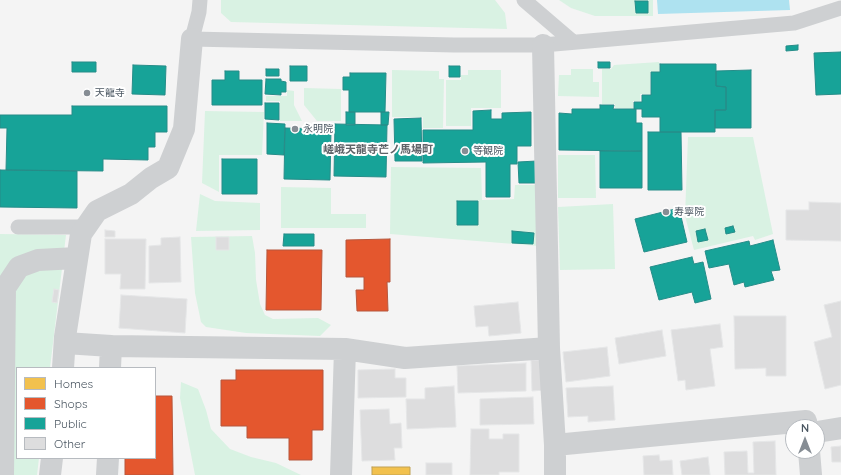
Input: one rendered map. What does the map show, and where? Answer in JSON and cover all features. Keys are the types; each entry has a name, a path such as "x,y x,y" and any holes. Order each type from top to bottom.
{"street":[{"path":"63,367 65,343 81,234 97,211 131,194 151,178 168,168 184,129 192,39"},
{"path":"543,45 549,348 555,445 555,475"},
{"path":"3,475 5,288 19,267 38,260 77,258"},
{"path":"65,343 111,346 345,350 405,358 549,348"},
{"path":"110,367 111,346"},
{"path":"342,475 345,350"},
{"path":"555,445 785,423"},
{"path":"825,431 841,428"},
{"path":"50,475 52,459"},
{"path":"108,459 108,475"},
{"path":"810,459 811,475"}],"lane":[{"path":"200,0 199,12 192,39 454,45 543,45 794,23 823,7 841,8"},
{"path":"524,0 573,42"},
{"path":"18,228 86,227"}],"green space":[{"path":"221,0 495,0 505,13 507,29 231,22 221,13"},
{"path":"559,0 653,0 653,16 595,16 571,8"},
{"path":"659,62 659,72 650,72 650,94 640,94 640,101 633,101 633,109 615,108 615,104 602,104 602,69 611,69 614,65"},
{"path":"571,69 593,69 593,82 599,82 599,97 558,96 559,75 571,75"},
{"path":"392,70 439,71 439,79 444,79 443,128 423,128 423,117 392,117"},
{"path":"468,70 501,70 501,108 471,108 471,126 446,126 446,80 461,80 461,75 468,75"},
{"path":"304,88 341,89 341,121 317,121 304,105"},
{"path":"287,90 294,91 294,105 302,121 280,121 280,101 266,101 266,96 287,96"},
{"path":"205,111 264,112 262,155 219,155 219,192 202,183"},
{"path":"688,137 753,137 773,234 755,240 753,236 694,250 685,216"},
{"path":"558,155 595,155 596,198 558,198"},
{"path":"391,167 481,168 482,200 514,199 515,185 537,185 539,246 390,234"},
{"path":"281,187 331,188 331,214 366,214 366,228 281,228"},
{"path":"200,194 215,201 260,203 260,230 196,231"},
{"path":"613,204 615,269 560,270 558,207"},
{"path":"0,234 66,235 50,367 16,367 16,459 39,459 37,475 0,475"},
{"path":"252,236 255,253 256,280 260,304 265,315 273,319 318,318 331,325 320,336 246,333 206,327 201,322 195,293 191,237"},
{"path":"181,382 198,389 211,429 230,449 251,457 276,463 301,475 195,475 180,398"}],"water":[{"path":"657,0 789,0 790,10 658,14"}],"building: Homes":[{"path":"372,467 410,467 410,475 372,475"}],"building: Shops":[{"path":"390,239 390,282 387,282 388,311 357,311 356,290 364,290 364,277 346,277 346,240"},
{"path":"267,250 322,250 321,310 266,310"},
{"path":"236,370 323,370 323,430 312,430 312,460 289,460 289,438 247,438 247,426 221,426 221,380 236,380"},
{"path":"156,396 172,396 173,475 125,475 125,459 156,459"}],"building: Public":[{"path":"635,1 648,1 648,13 636,13"},
{"path":"798,45 798,50 786,51 786,46"},
{"path":"841,52 841,94 816,95 814,53"},
{"path":"72,62 96,62 96,72 72,72"},
{"path":"598,62 610,62 610,68 598,68"},
{"path":"660,64 716,64 716,86 726,87 726,110 715,110 715,132 660,132 660,117 642,117 642,109 634,109 634,102 642,102 642,95 651,95 651,72 660,72"},
{"path":"133,65 166,66 165,95 132,94"},
{"path":"290,66 307,66 307,81 290,81"},
{"path":"449,66 460,66 460,77 449,77"},
{"path":"266,69 279,69 279,76 266,76"},
{"path":"751,70 751,128 715,128 715,110 726,110 726,87 716,86 716,71"},
{"path":"225,71 239,71 239,80 262,80 262,105 212,105 212,80 225,80"},
{"path":"350,73 386,73 385,112 349,112 349,90 343,90 343,77 350,77"},
{"path":"266,79 281,79 281,81 286,82 286,92 281,92 281,95 265,94"},
{"path":"265,103 279,103 279,120 265,119"},
{"path":"600,105 614,105 613,109 636,109 636,123 642,123 642,151 559,150 559,113 572,114 572,109 600,109"},
{"path":"72,106 167,106 167,132 155,132 155,147 148,147 148,160 103,159 103,171 6,170 7,128 0,128 0,115 72,115"},
{"path":"491,110 491,119 502,119 502,113 531,112 531,146 517,146 517,164 510,164 510,197 486,197 486,162 423,163 423,130 473,130 473,111"},
{"path":"346,112 355,112 355,125 346,125"},
{"path":"381,112 389,112 388,125 381,125"},
{"path":"421,118 422,161 395,161 394,119"},
{"path":"267,123 285,124 284,155 267,154"},
{"path":"335,124 387,125 386,177 334,176"},
{"path":"285,128 331,129 330,180 284,179"},
{"path":"648,132 681,132 682,190 648,190"},
{"path":"600,151 642,151 642,188 600,188"},
{"path":"222,159 257,159 257,194 222,194"},
{"path":"537,161 537,183 519,183 518,162"},
{"path":"0,170 77,171 77,208 0,207"},
{"path":"457,201 478,201 478,225 457,225"},
{"path":"679,208 687,242 644,252 635,219"},
{"path":"733,226 735,232 726,234 725,228"},
{"path":"705,229 708,240 698,242 696,231"},
{"path":"512,231 534,233 533,244 512,243"},
{"path":"284,234 314,234 314,246 283,246"},
{"path":"773,240 780,270 771,271 774,280 745,287 744,282 734,285 729,264 709,268 705,251 749,241 750,246"},
{"path":"692,257 694,264 703,262 711,299 695,303 692,292 659,300 650,267"}],"building: Other":[{"path":"809,202 841,203 841,241 786,240 786,210 809,210"},
{"path":"105,230 115,231 115,237 105,237"},
{"path":"180,237 181,282 149,283 149,246 161,245 161,238"},
{"path":"216,237 229,237 229,250 216,250"},
{"path":"105,239 146,239 145,289 120,289 121,274 105,274"},
{"path":"54,289 59,290 57,303 52,302"},
{"path":"121,295 187,299 185,333 119,328"},
{"path":"841,301 841,385 825,389 814,342 832,337 824,305"},
{"path":"518,302 521,333 489,336 488,326 476,327 474,306"},
{"path":"734,316 786,316 786,376 766,376 766,368 735,369"},
{"path":"720,324 723,347 710,349 715,386 686,390 685,380 678,381 671,330"},
{"path":"662,330 666,356 619,364 615,338"},
{"path":"607,347 610,376 566,382 563,352"},
{"path":"531,360 545,360 546,390 532,391"},
{"path":"526,363 526,391 458,393 457,366"},
{"path":"395,369 395,378 406,378 406,397 358,398 358,370"},
{"path":"454,386 456,427 407,429 406,399 425,399 425,388"},
{"path":"613,386 615,420 588,422 588,416 568,417 566,388"},
{"path":"533,397 534,424 480,425 480,399"},
{"path":"389,409 390,424 401,423 402,448 394,448 395,460 362,461 360,410"},
{"path":"471,429 489,429 489,439 503,439 503,434 519,434 519,472 499,472 499,475 470,475"},
{"path":"775,441 776,475 725,475 724,452 747,451 748,473 754,473 753,442"},
{"path":"841,446 841,462 832,462 831,447"},
{"path":"659,455 660,461 672,460 673,475 644,475 643,456"},
{"path":"708,457 710,475 682,475 680,461"},
{"path":"426,463 452,463 452,475 426,475"}],"place":[{"name":"天龍寺","path":"87,93"},
{"name":"永明院","path":"295,129"},
{"name":"等観院","path":"465,151"},
{"name":"寿寧院","path":"666,212"}],"district":[{"name":"嵯峨天龍寺芒ノ馬場町","path":"378,150"}]}
